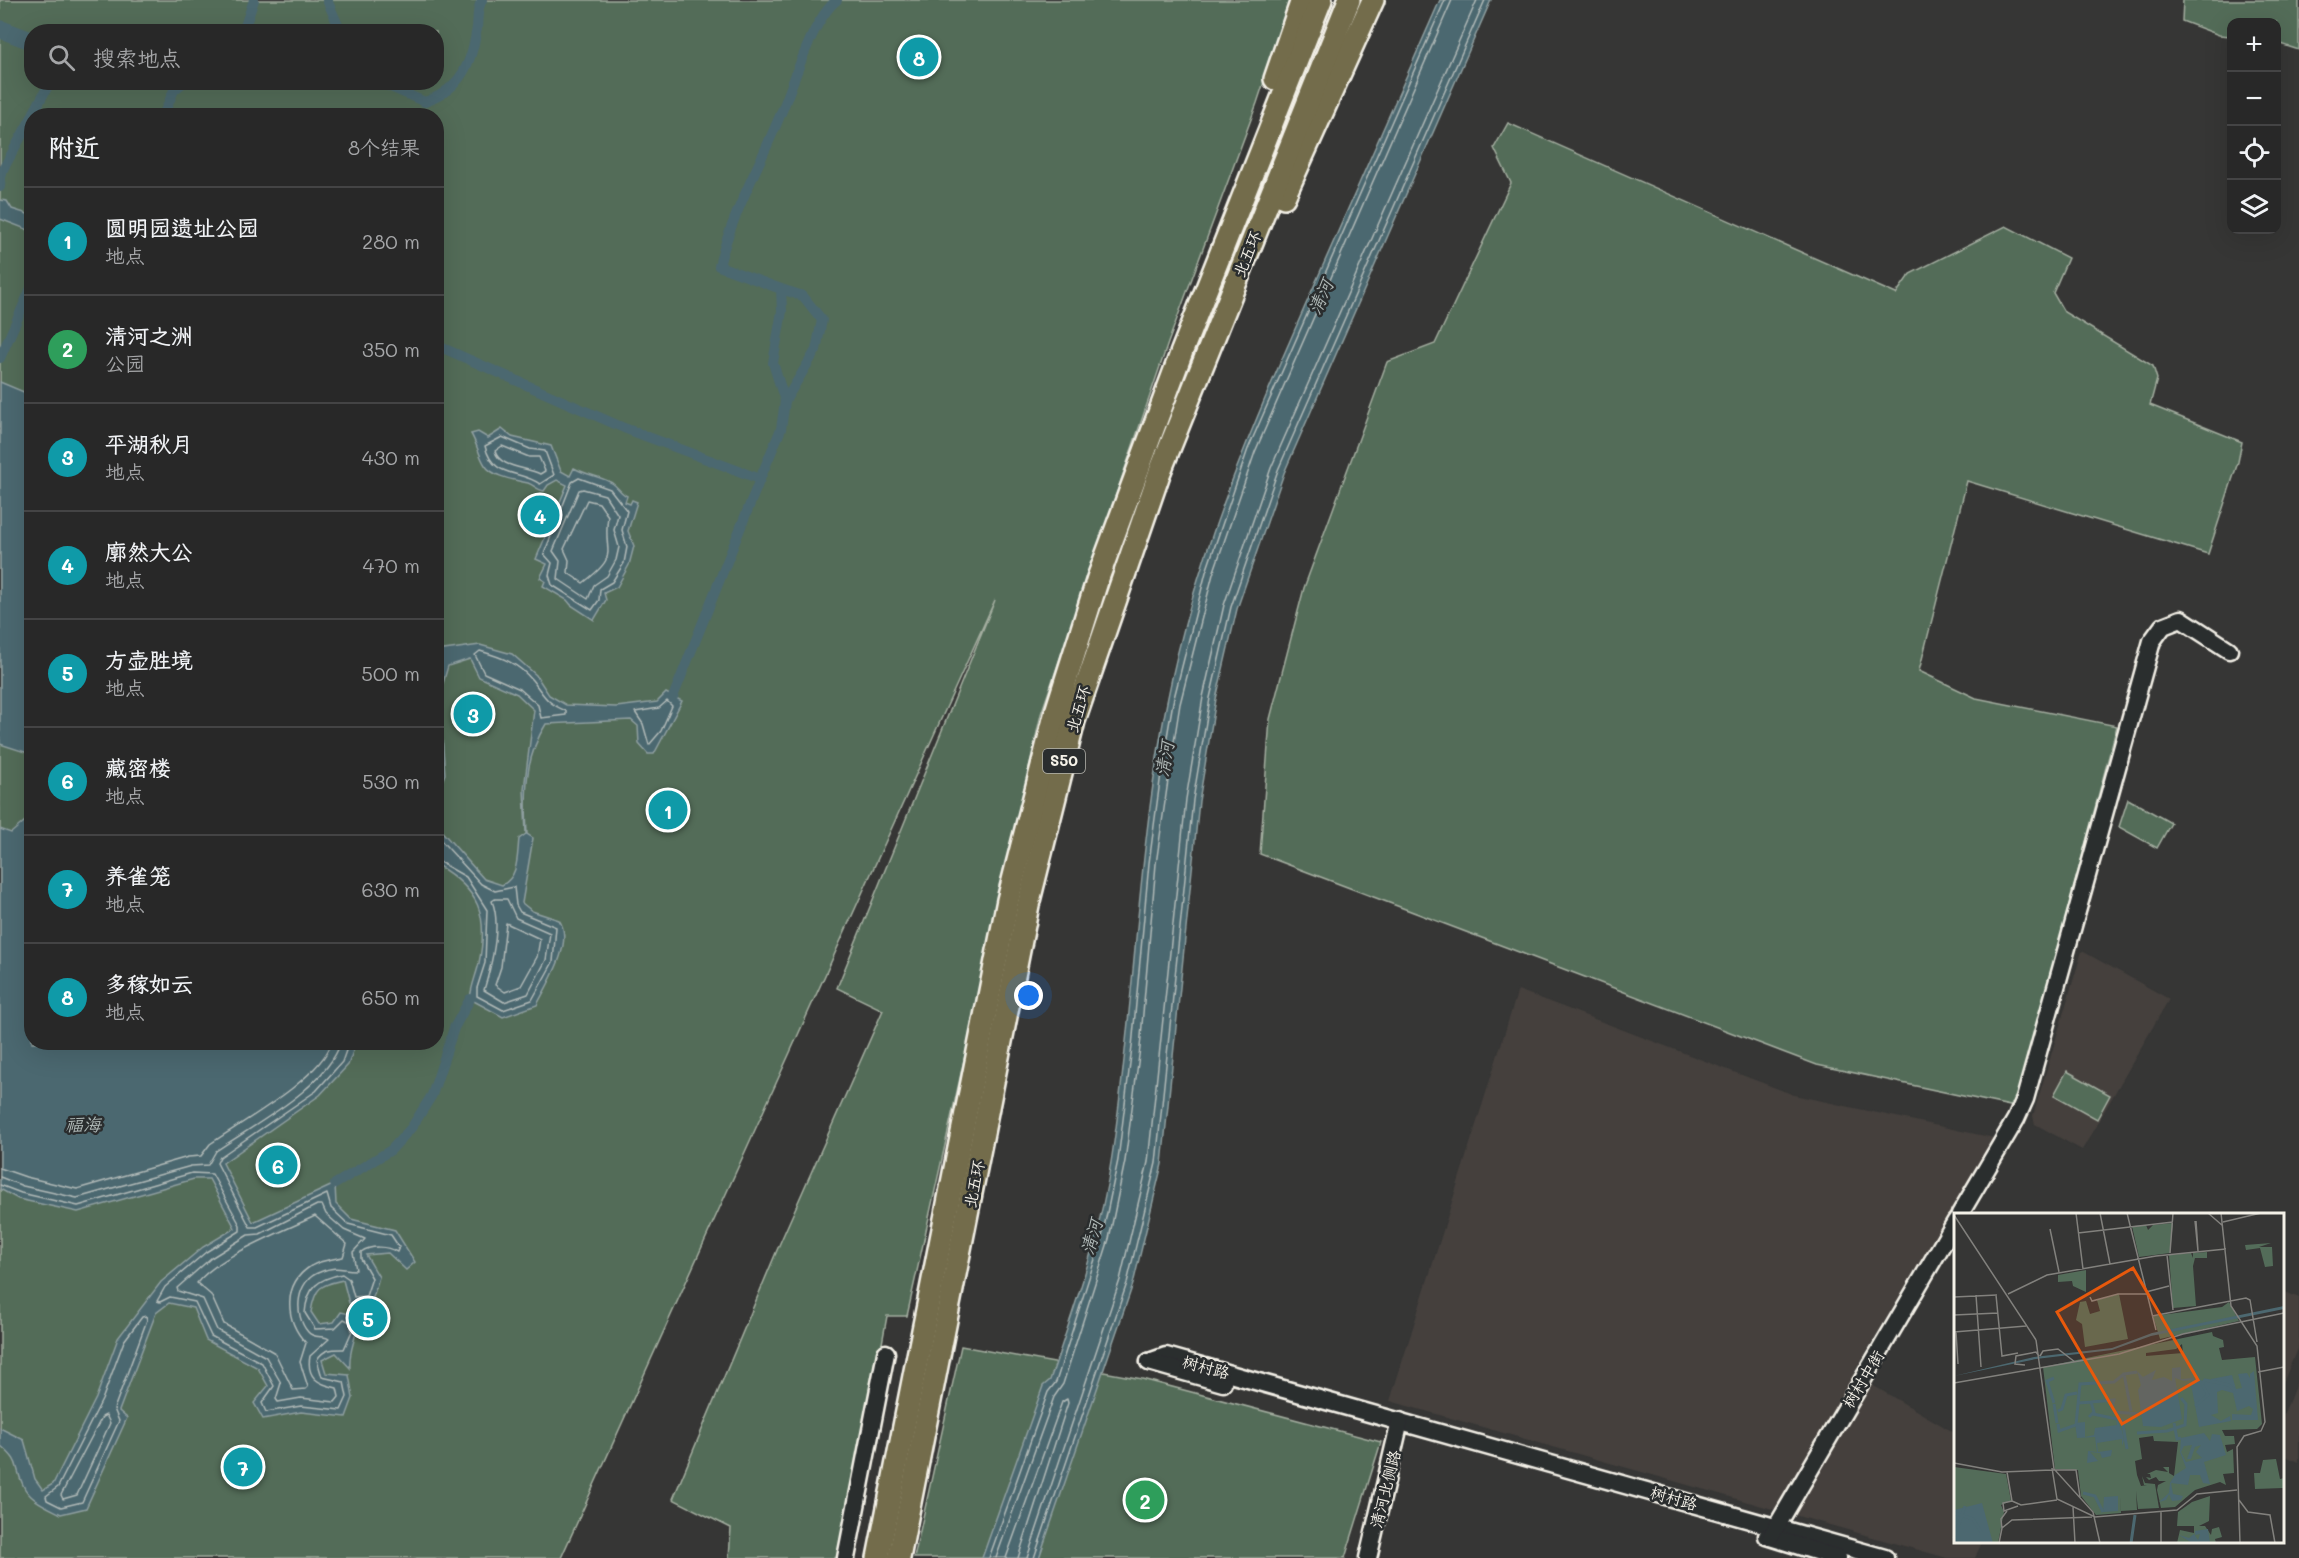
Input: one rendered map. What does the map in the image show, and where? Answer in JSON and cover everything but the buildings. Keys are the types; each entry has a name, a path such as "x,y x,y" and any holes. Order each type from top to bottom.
{"highway":[{"path":"1182,351 1302,0"},
{"name":"北五环","path":"878,1558 1008,900 1049,738 1098,578 1182,351 1321,0"},
{"name":"北五环","path":"899,1558 1028,905 1074,721 1155,485 1349,0"},
{"path":"1321,72 1354,0"},
{"path":"1204,359 1308,149 1373,0"}],"street":[{"path":"1960,1213 2016,1119 2025,1099 2152,640 2163,627 2181,619 2229,650"},
{"name":"树村中街","path":"1773,1532 1954,1224"},
{"path":"846,1558 886,1353"},
{"name":"树村路","path":"1400,1426 1164,1368 1149,1362 1166,1356 1400,1426 1773,1532 1885,1558"},
{"name":"清河北侧路","path":"1368,1558 1400,1426"},
{"name":"树村路","path":"1773,1532 1803,1553 1838,1558"}],"shaded area":[{"path":"2082,951 2169,999 2082,1150 2035,1124 2033,1116"},
{"path":"1518,990 1794,1095 1994,1138 1853,1374 1954,1432 1954,1543 1982,1543 1975,1558 1947,1558 1390,1401"},
{"path":"2284,1291 2299,1298 2299,1344 2284,1381"},
{"path":"2299,1376 2299,1462 2284,1455 2284,1414"}],"green space":[{"path":"0,0 1291,0 1257,103 1168,343 1041,714 907,1316 887,1316 843,1558 729,1558 731,1528 673,1499 780,1243 883,1010 837,988 995,600 561,1558 0,1558"},
{"path":"2183,0 2299,0 2299,50 2281,44 2281,18 2227,18 2227,36 2219,35 2182,21"},
{"path":"1508,123 1896,294 1910,274 2006,226 2068,258 2053,293 2064,312 2153,366 2157,379 2150,405 2242,442 2238,462 2208,554 1967,481 1919,671 1976,698 2117,726 2015,1107 1817,1065 1260,854 1270,719 1304,588 1387,362 1435,344 1511,183 1494,148"},
{"path":"2128,799 2171,823 2157,848 2119,827"},
{"path":"2067,1071 2110,1095 2097,1119 2054,1095"},
{"path":"961,1346 1142,1379 1381,1442 1345,1558 914,1558"}],"water":[{"name":"清河","path":"1440,0 1491,0 1284,473 1237,609 1216,699 1199,801 1162,1164 1133,1284 1039,1558 982,1558 1043,1386 1050,1380 1069,1325 1101,1213 1120,1099 1142,872 1157,758 1179,647 1194,594 1228,490 1269,388"},
{"path":"0,200 7,201 12,209 24,213 24,228 0,219"},
{"path":"0,382 24,392 24,752 0,744"},
{"path":"502,429 512,437 551,446 561,471 570,476 574,468 603,479 612,483 627,496 625,502 630,504 632,500 637,502 628,531 634,546 629,565 617,587 604,593 606,600 594,620 543,586 545,581 540,578 547,564 536,559 567,485 557,480 548,485 544,491 539,490 528,483 498,475 488,469 471,434 478,432 488,438"},
{"path":"480,645 512,654 536,675 549,695 566,705 616,707 657,702 666,693 682,701 654,754 648,754 639,744 638,726 631,720 546,724 533,750 528,777 527,834 533,838 522,903 532,911 559,920 564,940 558,963 537,1005 503,1017 470,999 482,946 481,917 478,905 471,894 463,884 444,870 444,834 484,879 502,885 512,877 519,839 526,834 524,789 534,710 517,694 479,677 470,659 448,666 444,680 444,650"},
{"name":"福海","path":"24,822 24,1050 353,1050 348,1065 320,1095 223,1163 253,1222 335,1184 336,1204 351,1219 395,1230 415,1262 406,1270 388,1253 366,1255 379,1277 372,1301 359,1305 349,1303 343,1280 324,1286 314,1297 311,1312 319,1324 334,1322 341,1312 355,1315 356,1330 350,1368 336,1353 322,1360 326,1373 349,1375 353,1398 346,1417 301,1412 263,1419 254,1403 268,1386 258,1368 206,1340 193,1308 169,1303 156,1313 119,1411 127,1418 86,1508 61,1514 39,1502 26,1490 14,1460 0,1445 0,1428 24,1440 35,1479 43,1490 53,1484 96,1398 118,1338 161,1282 203,1247 235,1228 209,1179 194,1179 78,1212 18,1199 0,1189 0,829 11,833"}],"waterway":[{"path":"246,24 254,0"},
{"path":"327,0 338,24"},
{"path":"397,90 425,102 448,90 456,82 463,73 472,52 478,10 482,0"},
{"path":"760,479 781,429 785,401 773,363 782,311 781,289 719,266 738,209 779,118 811,38 819,23 837,0"},
{"path":"0,29 24,38"},
{"path":"36,108 46,90"},
{"path":"166,108 174,90"},
{"path":"0,187 1,173 24,131"},
{"path":"781,289 803,296 822,320 816,350 785,401"},
{"path":"0,358 24,304"},
{"path":"444,349 624,428 760,479 673,697"},
{"path":"335,1184 391,1150 412,1127 432,1095 454,1028 470,999"}],"place":[{"name":"多稼如云","path":"919,57"},
{"name":"廓然大公","path":"540,515"},
{"name":"平湖秋月","path":"473,714"},
{"name":"圆明园遗址公园","path":"668,810"},
{"name":"藏密楼","path":"278,1165"},
{"name":"方壶胜境","path":"368,1318"},
{"name":"养雀笼","path":"243,1467"},
{"name":"清河之洲","path":"1145,1500"}]}
